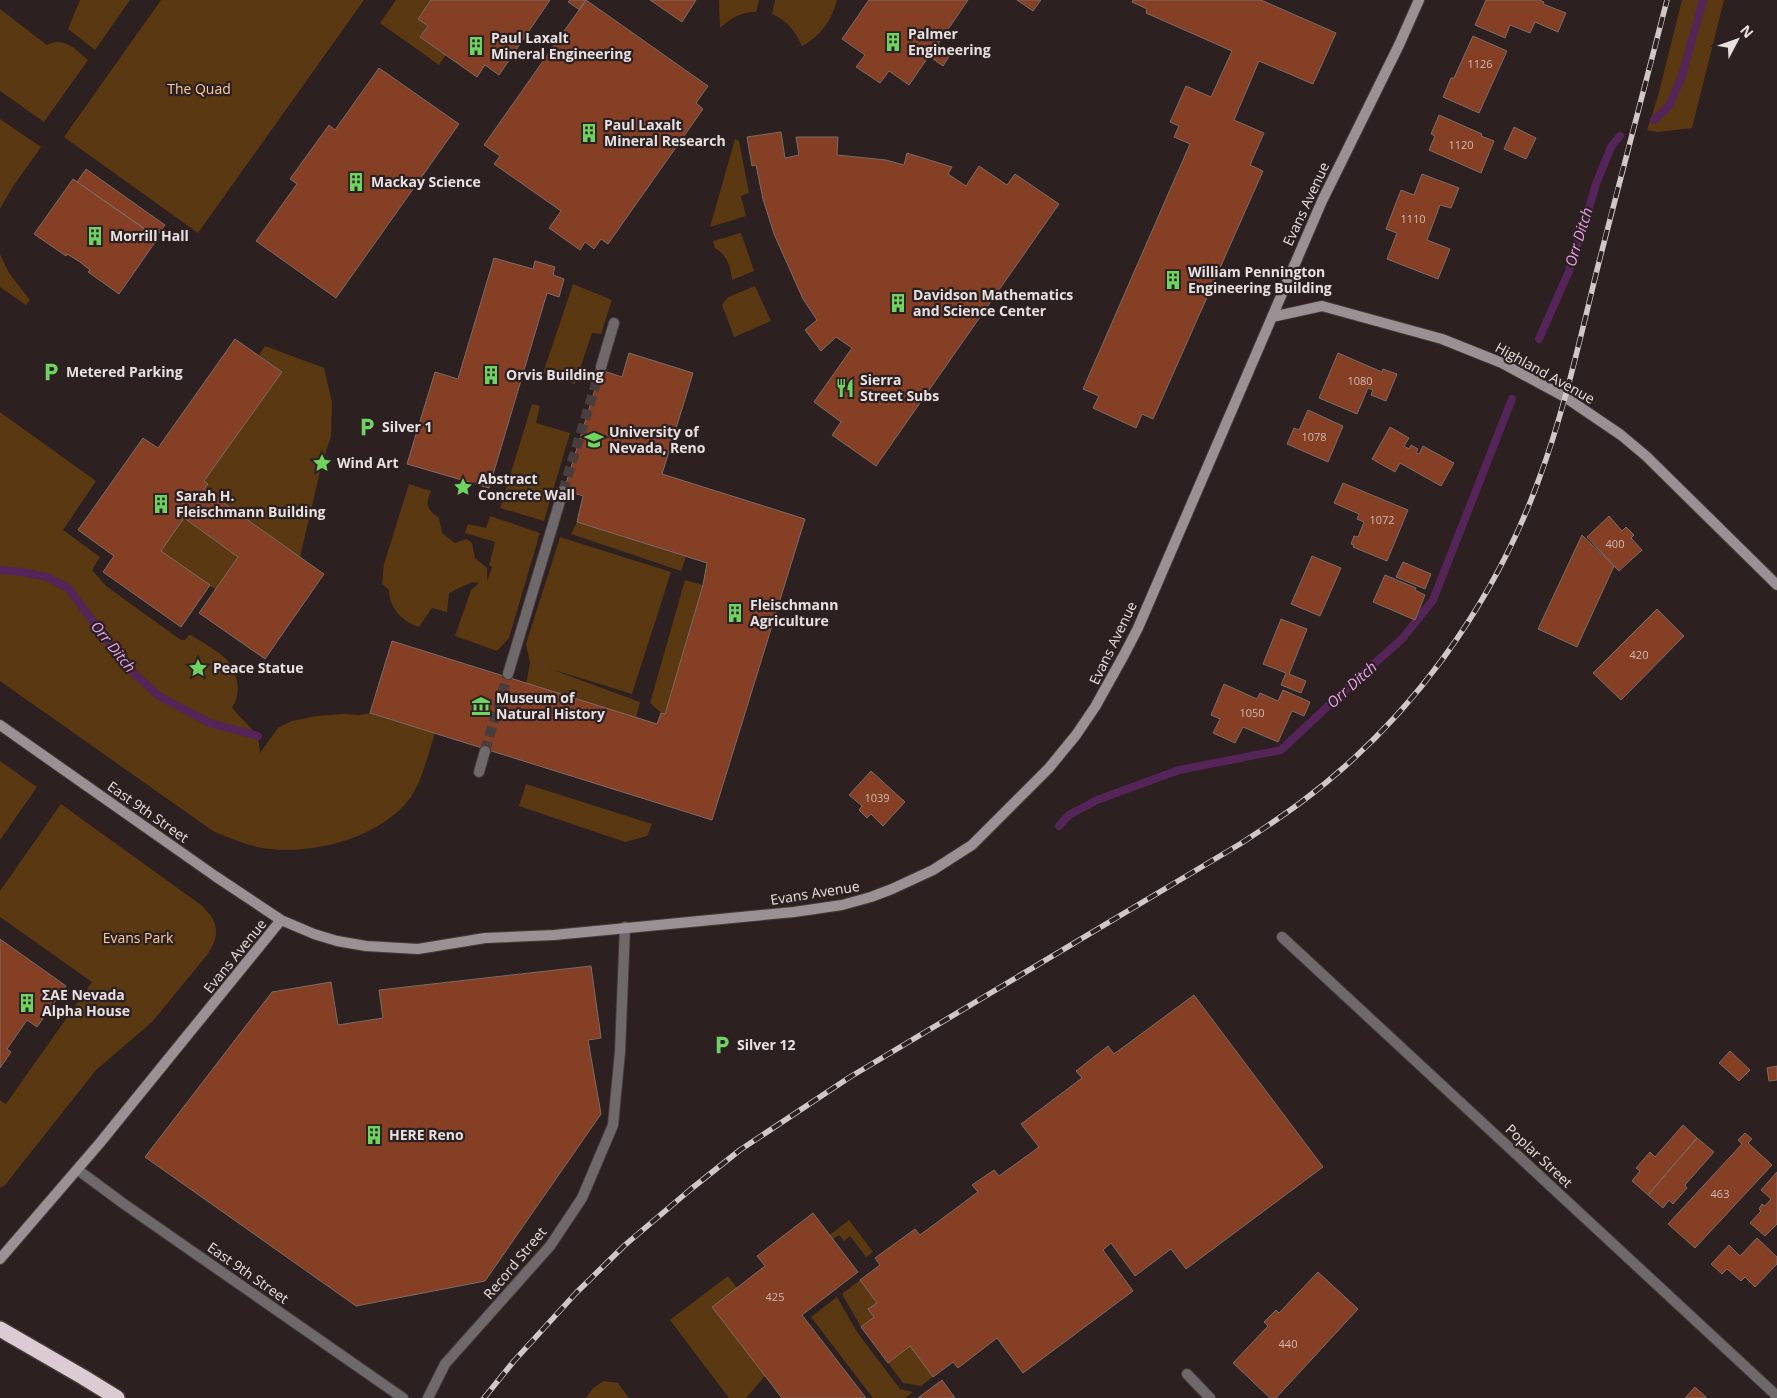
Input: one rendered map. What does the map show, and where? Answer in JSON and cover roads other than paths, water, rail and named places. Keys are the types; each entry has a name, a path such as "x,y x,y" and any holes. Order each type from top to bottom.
{"highway":[{"path":"0,1330 117,1398"}],"street":[{"name":"Evans Avenue","path":"0,1259 78,1170 281,920 306,932 337,941 393,949 418,949 485,938 554,934 794,912 871,898 933,870 972,845 989,830 1062,753 1090,714 1113,676 1138,628 1322,202 1419,0"},
{"name":"Highland Avenue","path":"1272,317 1322,306 1442,338 1502,363 1565,396 1621,435 1646,456 1777,585"},
{"path":"601,367 614,323"},
{"path":"508,674 563,491"},
{"name":"East 9th Street","path":"0,725 222,881 281,920"},
{"path":"479,772 485,751"},
{"name":"Record Street","path":"428,1398 445,1364 550,1246 582,1198 613,1125 620,1052 625,927"},
{"name":"Poplar Street","path":"1282,937 1777,1396"},
{"name":"East 9th Street","path":"78,1170 118,1200 403,1398"},
{"path":"1187,1374 1210,1398"}],"waterway":[{"name":"Orr Ditch","path":"1654,120 1669,106 1682,76 1703,0"},
{"name":"Orr Ditch","path":"1539,339 1569,271 1596,184 1611,147 1620,136"},
{"name":"Orr Ditch","path":"1059,826 1069,815 1097,800 1179,770 1281,750 1402,639 1433,600 1512,399"},
{"name":"Orr Ditch","path":"0,570 47,577 68,588 127,667 159,696 210,723 258,736"}],"tunnel":[{"path":"563,491 601,367"},
{"path":"485,751 508,674"}],"railway":[{"path":"484,1398 514,1361 576,1293 625,1245 740,1150 850,1077 1263,829 1340,771 1377,736 1411,698 1443,658 1472,616 1498,572 1520,526 1539,479 1557,426 1572,371 1667,0"}],"place":[{"name":"Palmer Engineering","path":"893,42"},
{"name":"Paul Laxalt Mineral Engineering","path":"476,46"},
{"name":"Paul Laxalt Mineral Research","path":"589,133"},
{"name":"Mackay Science","path":"356,182"},
{"name":"Morrill Hall","path":"95,236"},
{"name":"William Pennington Engineering Building","path":"1173,280"},
{"name":"Davidson Mathematics and Science Center","path":"898,303"},
{"name":"Metered Parking","path":"51,372"},
{"name":"Orvis Building","path":"491,375"},
{"name":"Sierra Street Subs","path":"845,388"},
{"name":"Silver 1","path":"367,427"},
{"name":"University of Nevada, Reno","path":"594,440"},
{"name":"Wind Art","path":"322,463"},
{"name":"Abstract Concrete Wall","path":"463,487"},
{"name":"Sarah H. Fleischmann Building","path":"161,504"},
{"name":"Fleischmann Agriculture","path":"735,613"},
{"name":"Peace Statue","path":"198,668"},
{"name":"Museum of Natural History","path":"481,706"},
{"name":"ΣΑΕ Nevada Alpha House","path":"27,1003"},
{"name":"Silver 12","path":"722,1045"},
{"name":"HERE Reno","path":"374,1135"}],"park label":[{"name":"The Quad","path":"199,89"},
{"name":"Evans Park","path":"138,938"}]}
